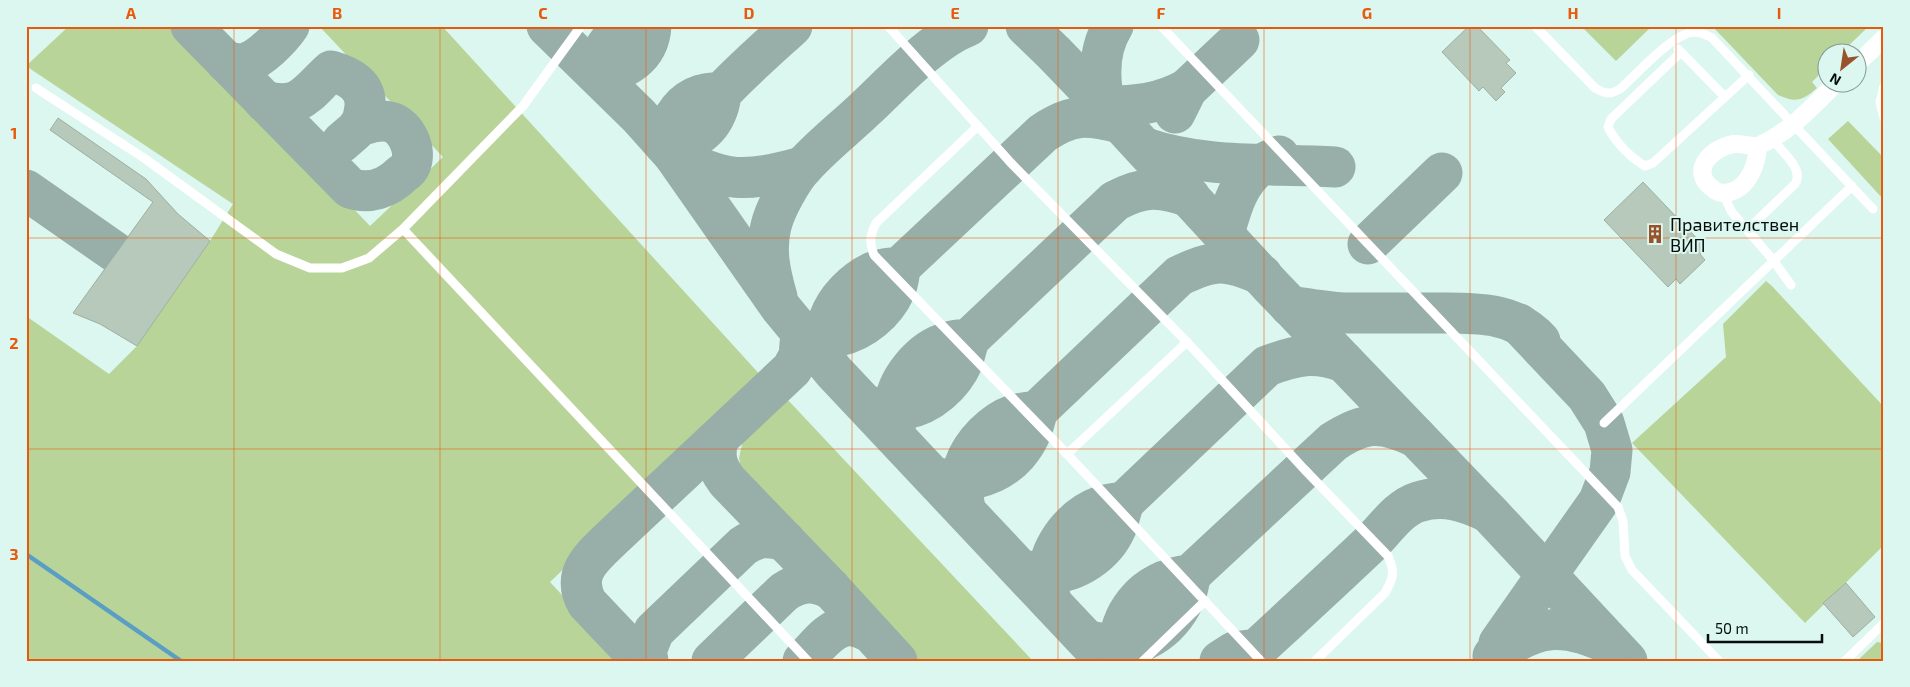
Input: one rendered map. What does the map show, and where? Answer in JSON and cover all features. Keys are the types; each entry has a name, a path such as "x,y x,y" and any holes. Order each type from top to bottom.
{"street":[{"path":"1868,53 1884,38"},
{"path":"1764,142 1750,176 1735,191 1718,193 1704,180 1702,172 1707,159 1724,146 1764,142 1794,124 1827,92"}],"lane":[{"path":"36,88 144,158 276,254 310,268 342,268 369,258 403,228 523,106 581,26"},
{"path":"888,26 1011,163 1187,342 1304,469 1388,556 1394,570 1392,582 1385,593 1314,661"},
{"path":"1161,26 1618,507 1622,521 1624,556 1632,570 1719,661"},
{"path":"1535,26 1595,88 1604,93 1612,94 1672,42 1686,34 1704,33 1712,38 1749,75 1873,209"},
{"path":"1672,42 1725,97"},
{"path":"1681,52 1611,119 1608,127 1637,162 1644,166 1653,163 1749,75"},
{"path":"1884,86 1880,102 1884,118"},
{"path":"978,126 876,222 871,233 870,244 874,255 1067,454 1261,661"},
{"path":"1747,230 1799,178 1798,171 1764,142"},
{"path":"1604,423 1772,260 1852,186"},
{"path":"1726,193 1731,211 1791,285"},
{"path":"403,228 808,661"},
{"path":"1067,454 1187,342"},
{"path":"1143,661 1205,602"},
{"path":"1845,661 1884,623"}],"green space":[{"path":"69,26 180,26 370,226 443,157 319,26 442,26 763,378 550,582 623,661 26,661 26,316 109,374 137,346 210,241 233,204 26,66"},
{"path":"1581,26 1652,26 1616,61"},
{"path":"1712,26 1869,26 1852,42 1818,42 1818,76 1812,82 1817,88 1807,96 1794,100 1778,95"},
{"path":"1848,121 1884,158 1884,200 1828,139"},
{"path":"1766,281 1884,407 1884,545 1805,623 1632,443 1726,357 1723,324"},
{"path":"787,399 1033,661 912,661 753,492 742,475 739,458 744,436 779,402"},
{"path":"1877,642 1884,643 1884,661 1857,661"}],"building":[{"path":"1469,26 1477,26 1510,60 1506,63 1516,73 1501,88 1505,92 1496,101 1483,87 1479,91 1442,52"},
{"path":"58,118 146,179 178,214 210,241 137,346 100,324 73,313 153,202 50,130"},
{"name":"Правителствен ВИП","path":"1643,182 1706,248 1700,254 1705,260 1680,284 1676,279 1668,287 1604,220"},
{"path":"1846,583 1875,617 1853,637 1823,603"}],"waterway":[{"path":"26,554 181,661"}],"taxiway":[{"path":"191,26 350,188 364,191 378,189 397,179 409,168 412,160 409,139 401,128 390,122 378,121 359,126"},
{"path":"226,62 241,64 252,61 270,48 289,26"},
{"path":"547,26 639,116 673,154 781,308 834,372 1106,661"},
{"path":"629,26 616,34 611,40 603,52 597,74 617,70 634,60 646,46 651,26"},
{"path":"721,92 708,93 693,98 681,108 672,121 664,144 682,142 704,130 710,124 724,90 792,26"},
{"path":"777,297 769,262 769,235 776,211 794,178 818,151 927,51 955,32 968,26"},
{"path":"1026,26 1105,106 1271,286 1493,517 1627,661"},
{"path":"1113,26 1102,55 1101,76 1105,106 1148,103 1167,98 1187,89"},
{"path":"1175,113 1187,89 1239,40"},
{"path":"264,101 286,104 295,102 309,93 331,71 350,79 360,87 365,99 365,107 360,124 342,142"},
{"path":"826,362 827,324 836,304 846,291 876,271 900,267 1043,133 1072,119 1089,117 1121,123"},
{"path":"1145,148 1168,155 1215,162 1335,167"},
{"path":"673,154 707,171 736,177 766,176 802,167"},
{"path":"1224,234 1236,196 1246,179 1263,164 1279,156"},
{"path":"1368,244 1442,173"},
{"path":"896,437 894,410 899,388 911,368 920,359 939,346 951,341 969,339 1115,201 1143,190 1152,189 1160,189 1190,197"},
{"path":"26,190 115,252"},
{"path":"965,510 962,487 963,470 968,456 984,435 1005,418 1016,414 1037,411 1179,276 1202,266 1220,263 1239,266 1262,275"},
{"path":"804,336 839,336 865,325 879,313 891,298 899,278 900,267"},
{"path":"1290,306 1344,313 1473,313 1488,315 1516,323 1540,341"},
{"path":"1499,643 1599,501 1610,472 1612,450 1604,423 1587,396 1519,324"},
{"path":"642,661 587,603 582,592 581,582 583,573 592,558 614,536 792,369 799,356 801,333"},
{"path":"871,407 905,409 914,407 932,398 947,385 959,370 969,339"},
{"path":"1050,601 1048,574 1050,563 1065,533 1081,517 1101,506 1124,502 1267,366 1287,359 1305,356 1323,356 1344,362"},
{"path":"938,478 963,482 999,469 1009,462 1024,445 1030,435 1037,411"},
{"path":"1118,661 1122,628 1136,602 1146,592 1159,584 1173,578 1190,575 1333,442 1355,430 1373,426 1393,428 1416,437"},
{"path":"718,439 717,461 727,481 897,661"},
{"path":"1220,661 1234,652 1257,649 1372,542 1393,519 1411,505 1427,500 1445,499 1462,502 1488,512"},
{"path":"1024,571 1058,572 1079,566 1088,560 1105,546 1111,537 1116,528 1124,502"},
{"path":"648,661 646,651 654,631 743,546 753,540 763,538 785,541"},
{"path":"1093,642 1128,645 1140,642 1151,636 1161,629 1178,611 1188,588 1190,575"},
{"path":"712,661 784,592 807,583 818,584 831,589"},
{"path":"803,661 828,635 840,628 853,626 870,632"},
{"path":"1493,656 1523,638 1550,630 1578,632 1611,645"}],"place":[{"name":"Правителствен ВИП","path":"1655,234"}]}
